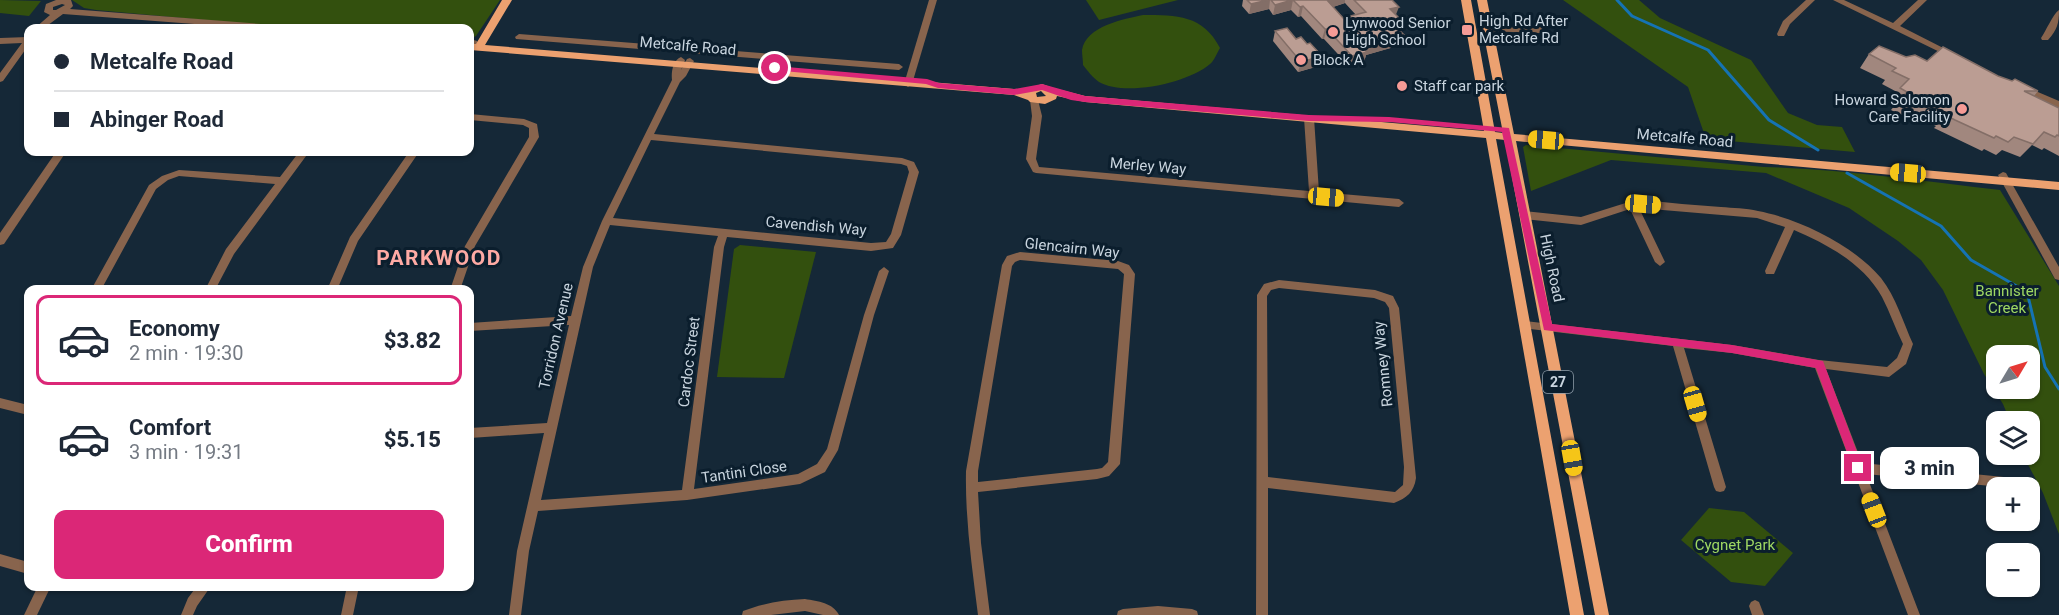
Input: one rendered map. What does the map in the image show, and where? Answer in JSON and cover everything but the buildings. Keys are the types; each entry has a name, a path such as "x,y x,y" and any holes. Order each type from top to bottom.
{"main road":[{"path":"474,45 507,0"},
{"name":"27","path":"1467,0 1576,615"},
{"name":"High Road","path":"1482,0 1507,134 1548,328 1602,615"},
{"name":"Metcalfe Road","path":"474,45 909,82 1040,96 1490,132 2005,178 2059,180"},
{"name":"Metcalfe Road","path":"2005,178 2059,186"}],"street":[{"path":"909,82 933,0"},
{"path":"1781,34 1786,22 1811,0"},
{"path":"1837,0 1958,57"},
{"path":"1894,27 1923,0"},
{"path":"42,24 48,8 56,2 69,2 83,12"},
{"path":"44,24 69,2"},
{"path":"48,12 83,12 226,24"},
{"path":"2045,38 2052,30 2059,14"},
{"path":"1487,28 1540,30"},
{"path":"519,37 899,67"},
{"path":"0,41 24,41"},
{"path":"0,79 24,46"},
{"path":"727,66 734,53"},
{"name":"Torridon Avenue","path":"515,615 523,551 588,267 607,221 676,80 675,73 685,63"},
{"path":"2019,86 2059,105"},
{"name":"Merley Way","path":"1040,96 1030,159 1036,170 1399,203"},
{"path":"457,285 470,246 534,137 534,126 524,122 474,117"},
{"path":"1309,118 1314,196"},
{"name":"Cavendish Way","path":"607,221 871,247 888,245 896,235 914,172 911,164 902,161 648,137"},
{"path":"0,241 58,156"},
{"path":"213,285 230,252 301,156"},
{"path":"334,285 354,240 411,156"},
{"path":"99,285 152,187 165,178 179,173 283,181"},
{"path":"2005,178 2059,276"},
{"path":"1524,215 1581,221 1632,205 1757,214 1826,241 1871,274 1882,288 1908,344 1902,361 1889,372 1819,364 1677,342 1525,325"},
{"path":"1632,205 1643,219 1660,262"},
{"path":"1770,271 1791,226"},
{"name":"Cardoc Street","path":"687,495 719,247 724,232"},
{"name":"Glencairn Way","path":"971,488 1097,474 1111,468 1114,464 1130,279 1128,270 1118,265 1020,256 1008,263 972,471 971,488 971,506 984,615"},
{"name":"Tantini Close","path":"533,506 687,495 800,479 821,468 832,450 868,315 884,271"},
{"name":"Romney Way","path":"1262,615 1262,295 1268,287 1279,284 1375,294 1389,299 1394,308 1410,467 1411,485 1406,494 1394,498 1263,482"},
{"path":"474,327 576,320"},
{"path":"1677,342 1720,487"},
{"path":"1819,364 1914,615"},
{"path":"0,403 24,409"},
{"path":"474,433 550,428"},
{"path":"1858,468 1986,480"},
{"path":"0,560 24,567"},
{"path":"30,615 42,591"},
{"path":"187,615 192,602 201,591"},
{"path":"347,615 352,591"},
{"path":"748,615 814,604 828,609 833,615"},
{"path":"1122,615 1158,612 1192,615"}],"green space":[{"path":"0,0 41,1 29,16 0,13"},
{"path":"72,0 500,0 474,37 474,24 248,24 84,8"},
{"path":"1086,0 1178,0 1099,20"},
{"path":"1563,0 1639,0 1660,18 1751,60 1788,113 1817,125 1842,127 1855,152 1706,139 1688,87"},
{"path":"1143,15 1188,19 1206,29 1220,48 1210,64 1200,71 1172,82 1140,88 1124,88 1099,82 1083,65 1082,50 1085,42 1098,29"},
{"name":"Bannister Creek","path":"1526,145 1853,173 2000,190 2059,286 2059,534 2040,487 2040,477 2035,477 2028,465 2040,465 2040,411 2006,411 2000,399 2040,399 2040,345 1986,345 1986,377 1943,290 1921,260 1898,241 1849,208 1766,173 1611,160 1531,191 1523,147"},
{"path":"740,245 816,252 784,378 717,377 734,249"},
{"name":"Cygnet Park","path":"1709,508 1744,512 1793,553 1765,586 1731,582 1681,540"}],"waterway":[{"name":"Bannister Creek","path":"1617,0 1632,16 1708,50 1769,120 1818,150"},
{"name":"Bannister Creek","path":"1847,173 1941,226 1971,260 2027,292 2045,367 2059,389"}],"place":[{"name":"High Rd After Metcalfe Rd","path":"1467,30"},
{"name":"Lynwood Senior High School","path":"1333,32"},
{"name":"Block A","path":"1301,60"},
{"name":"Staff car park","path":"1402,86"},
{"name":"Howard Solomon Care Facility","path":"1962,109"}],"district":[{"name":"PARKWOOD","path":"439,258"}],"route":[{"path":"775,68 927,81 938,85 1014,92 1042,87 1071,97 1085,99 1309,118 1389,119 1506,130 1548,328 1732,349 1819,364 1858,468"}]}
